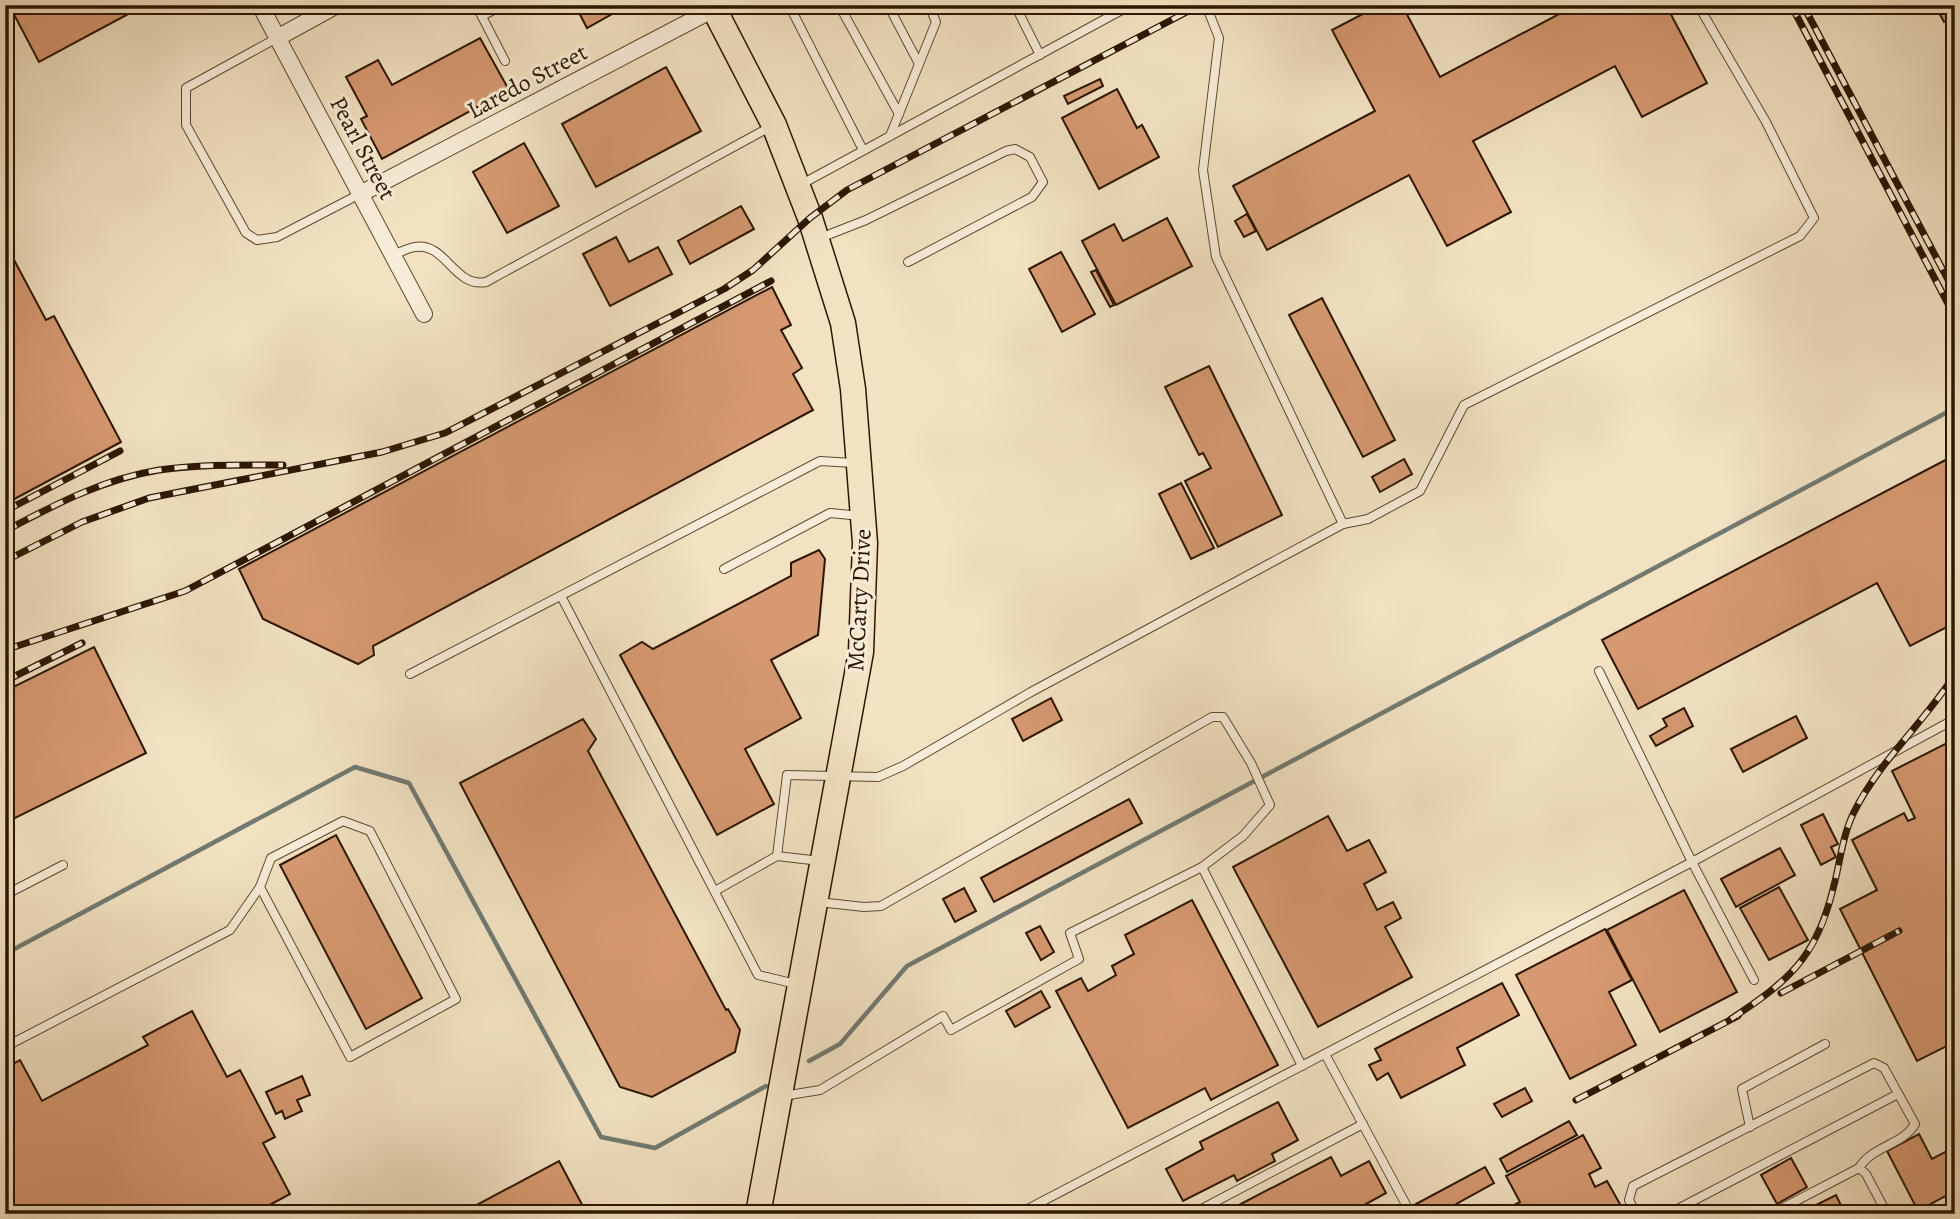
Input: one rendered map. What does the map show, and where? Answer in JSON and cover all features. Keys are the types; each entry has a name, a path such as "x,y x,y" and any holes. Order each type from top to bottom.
{"main road":[{"name":"McCarty Drive","path":"713,7 774,125 817,239 843,323 864,517 861,652 758,1214"}],"street":[{"name":"Pearl Street","path":"260,5 424,314"},
{"path":"277,38 337,5"},
{"name":"Laredo Street","path":"362,193 713,7"}],"lane":[{"path":"476,5 505,61"},
{"path":"482,16 503,5"},
{"path":"789,5 863,150"},
{"path":"839,5 899,114"},
{"path":"888,5 919,64"},
{"path":"890,136 936,22 929,5"},
{"path":"1015,5 1040,55"},
{"path":"798,186 1131,5"},
{"path":"1206,5 1219,38 1203,170 1216,257 1343,524"},
{"path":"776,856 787,775 878,777 903,766 1031,692 1343,524 1368,519 1420,491 1464,405 1800,236 1814,218 1766,122 1698,5"},
{"path":"277,38 186,88 186,125 246,233 257,240 277,237 362,193"},
{"path":"394,255 415,247 428,248 464,279 475,284 486,282 774,125"},
{"path":"817,239 866,220 1006,151 1016,149 1030,157 1043,182 1032,197 908,262"},
{"path":"410,674 820,461 860,464"},
{"path":"724,569 831,513 864,517"},
{"path":"562,596 758,975 800,985"},
{"path":"1599,671 1692,862 1754,980"},
{"path":"779,1097 820,1090 943,1016 951,1030 1079,958 1070,933 1202,867 1243,835 1270,805 1254,769 1223,717 1212,717 881,906 815,902"},
{"path":"1018,1214 1692,862 1955,719"},
{"path":"5,1047 230,930 260,887 271,858 343,821 370,831 456,999 350,1057 260,887"},
{"path":"715,891 776,856 822,861"},
{"path":"5,895 62,864"},
{"path":"1202,867 1302,1066"},
{"path":"1750,1127 1742,1089 1825,1044"},
{"path":"1325,1054 1412,1214"},
{"path":"1636,1214 1629,1200 1633,1186 1874,1063 1884,1068 1915,1124 1911,1131 1866,1156 1859,1168 1771,1214"},
{"path":"1668,1214 1898,1094"},
{"path":"1192,1214 1363,1124"},
{"path":"1859,1168 1866,1174 1887,1214"}],"building":[{"path":"9,5 145,5 39,62"},
{"path":"575,5 628,5 587,28"},
{"path":"1380,5 1402,5 1440,77 1576,5 1666,5 1707,83 1642,117 1615,66 1473,141 1511,212 1447,246 1409,175 1267,250 1233,186 1375,111 1332,30"},
{"path":"1557,5 1574,5 1560,12"},
{"path":"1943,5 1951,5 1955,12 1955,16 1944,22 1937,9"},
{"path":"480,38 509,90 382,159 361,119 367,116 346,77 378,60 392,85"},
{"path":"666,67 701,131 596,187 562,124"},
{"path":"1100,79 1103,86 1068,104 1064,96"},
{"path":"1117,89 1137,128 1142,125 1159,157 1099,189 1062,118"},
{"path":"524,143 559,206 507,233 473,172"},
{"path":"741,206 754,229 690,264 678,241"},
{"path":"1247,214 1256,231 1244,237 1235,221"},
{"path":"1167,218 1192,266 1116,305 1082,241 1114,224 1123,241"},
{"path":"616,237 629,262 658,247 672,274 610,306 583,254"},
{"path":"5,243 46,320 54,316 121,442 5,504"},
{"path":"1061,252 1095,314 1062,332 1029,269"},
{"path":"1096,270 1114,305 1110,307 1091,272"},
{"path":"772,287 791,325 781,330 802,368 793,374 813,410 373,646 374,655 358,664 263,619 239,569"},
{"path":"1322,298 1395,440 1363,457 1289,315"},
{"path":"1209,366 1282,515 1218,547 1185,481 1211,468 1203,453 1199,455 1165,387"},
{"path":"1955,455 1955,623 1910,646 1877,583 1638,709 1602,640"},
{"path":"1404,459 1412,474 1380,492 1372,477"},
{"path":"1181,483 1214,548 1191,559 1159,494"},
{"path":"819,550 825,559 818,635 771,660 801,718 745,749 774,804 717,835 620,655 642,642 653,649 791,576 791,563"},
{"path":"94,647 146,753 5,823 5,691"},
{"path":"1051,698 1062,720 1023,741 1012,719"},
{"path":"1684,708 1693,726 1656,746 1650,736 1667,726 1663,719"},
{"path":"1796,716 1807,738 1743,772 1731,749"},
{"path":"583,719 596,739 588,751 726,1010 728,1009 740,1030 735,1052 652,1097 620,1087 460,783"},
{"path":"1945,744 1948,750 1955,746 1955,1042 1917,1061 1840,909 1877,890 1852,840 1904,813 1908,821 1915,818 1892,771"},
{"path":"1129,799 1142,823 994,902 981,878"},
{"path":"1823,814 1838,844 1831,847 1836,857 1821,865 1801,825"},
{"path":"1328,816 1347,851 1369,840 1386,872 1364,884 1377,910 1393,902 1401,918 1385,927 1412,977 1318,1027 1233,867"},
{"path":"336,835 422,998 366,1029 280,865"},
{"path":"1780,848 1795,875 1736,907 1721,879"},
{"path":"1779,887 1808,940 1769,960 1740,908"},
{"path":"964,888 976,911 955,922 943,899"},
{"path":"1684,890 1737,992 1660,1032 1607,930"},
{"path":"1192,900 1278,1065 1211,1100 1205,1088 1128,1128 1056,991 1081,978 1088,991 1116,975 1112,966 1134,954 1125,935"},
{"path":"1040,926 1054,952 1041,960 1026,933"},
{"path":"1605,929 1632,980 1609,992 1636,1045 1570,1079 1516,975"},
{"path":"1502,983 1519,1015 1457,1048 1465,1065 1401,1098 1388,1073 1377,1080 1369,1065 1381,1060 1375,1049"},
{"path":"1041,991 1050,1007 1015,1027 1006,1011"},
{"path":"192,1011 227,1077 240,1070 275,1137 263,1143 290,1194 253,1214 5,1214 5,1068 20,1060 42,1101 148,1045 143,1037"},
{"path":"302,1076 310,1095 297,1100 302,1111 285,1119 282,1111 276,1114 266,1092"},
{"path":"1525,1088 1532,1101 1502,1117 1494,1104"},
{"path":"1278,1102 1298,1140 1272,1154 1275,1161 1237,1181 1234,1175 1183,1201 1166,1169 1203,1149 1200,1142"},
{"path":"1569,1121 1577,1135 1507,1172 1500,1159"},
{"path":"1919,1134 1932,1159 1955,1147 1955,1191 1918,1211 1887,1151"},
{"path":"1583,1135 1601,1168 1589,1174 1595,1187 1607,1181 1625,1213 1497,1214 1520,1202 1506,1176"},
{"path":"1331,1157 1341,1176 1369,1161 1386,1193 1348,1214 1238,1214 1235,1207"},
{"path":"1791,1158 1807,1187 1777,1204 1761,1175"},
{"path":"559,1161 587,1214 460,1214"},
{"path":"1485,1167 1494,1183 1438,1214 1421,1214 1416,1204"},
{"path":"1836,1195 1845,1214 1798,1214"}],"waterway":[{"path":"809,1061 840,1044 907,966 1955,408"},
{"path":"5,954 355,767 409,783 601,1137 655,1148 766,1086"}],"railway":[{"path":"5,561 82,522 149,498 382,452 445,433 724,289 753,270 810,218 847,190 1200,5"},
{"path":"1791,5 1955,317"},
{"path":"1803,5 1955,293"},
{"path":"5,650 185,591 771,281"},
{"path":"5,511 120,451"},
{"path":"5,531 79,494 138,474 221,465 283,465"},
{"path":"5,681 82,643"},
{"path":"1731,1019 1784,980 1808,951 1826,913 1844,840 1854,812 1876,775 1955,674"},
{"path":"1781,993 1899,931"},
{"path":"1576,1100 1738,1016"}]}
